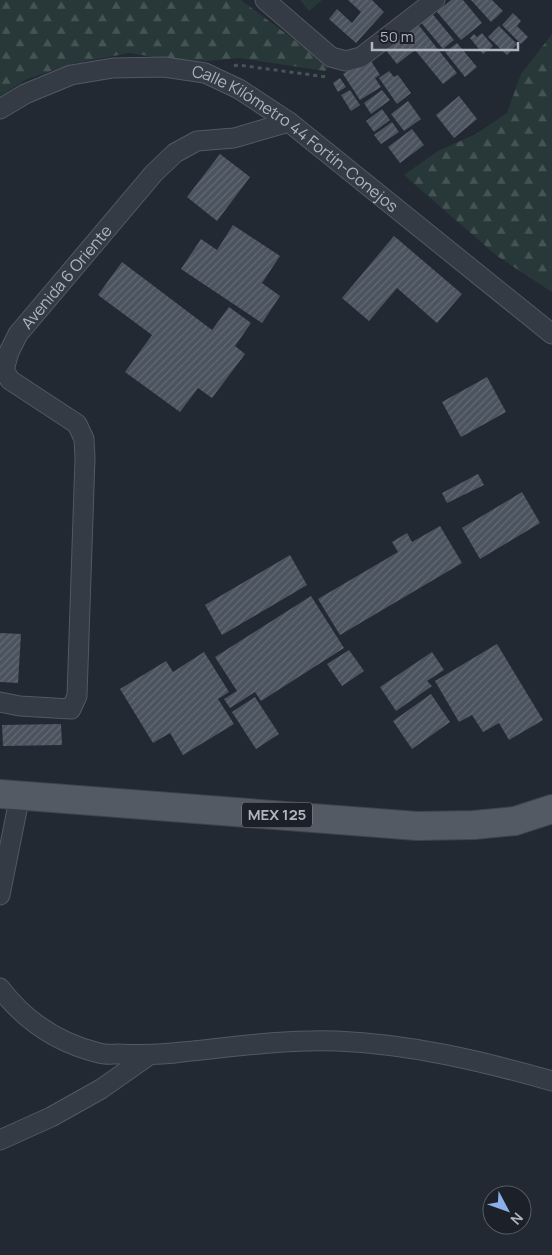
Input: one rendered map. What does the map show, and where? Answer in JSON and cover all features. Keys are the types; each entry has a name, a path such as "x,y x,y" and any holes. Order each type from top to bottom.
{"main road":[{"name":"MEX 125","path":"10,794 417,826 474,825 514,821 552,809"}],"street":[{"path":"265,0 331,57 346,62 361,58 435,0"},
{"name":"Calle Kilómetro 44 Fortín-Conejos","path":"0,109 25,94 71,76 113,68 164,67 205,73 239,89 289,122 552,334"},
{"name":"Avenida 6 Oriente","path":"0,702 20,706 71,710 77,696 84,439 77,424 10,380 4,370 9,352 18,334 154,172 175,152 197,141 234,138 289,122"},
{"path":"0,895 10,794"},
{"path":"0,988 11,1002 34,1024 67,1042 100,1054 148,1056 269,1042 336,1041 413,1048 493,1064 552,1081"},
{"path":"0,1140 60,1113 100,1089 148,1056"}],"path":[{"path":"205,73 238,65 330,78 346,62"}],"green space":[{"path":"0,0 241,0 329,66 325,71 240,58 206,61 168,59 129,53 72,64 27,79 0,96"},
{"path":"300,0 322,0 309,11"},
{"path":"552,34 552,292 497,256 404,175 438,151 476,134 507,113 521,74"}],"building":[{"path":"348,0 372,0 384,12 356,43 329,19 337,9 352,23 361,12"},
{"path":"451,0 463,0 482,23 461,40 437,12"},
{"path":"471,0 492,0 503,11 491,22"},
{"path":"430,11 454,40 443,49 419,20"},
{"path":"513,13 521,21 517,26 528,37 521,44 502,25"},
{"path":"416,22 457,73 443,84 415,50 397,64 384,48"},
{"path":"499,26 517,44 507,55 488,37"},
{"path":"482,33 493,46 483,54 470,38 474,34 477,37"},
{"path":"457,43 477,67 465,77 445,52"},
{"path":"369,58 380,75 375,78 381,87 360,100 343,74"},
{"path":"389,71 394,77 398,75 411,93 397,104 379,78"},
{"path":"340,78 346,87 338,92 333,83"},
{"path":"350,90 360,105 351,111 341,95"},
{"path":"382,90 390,100 371,114 364,103"},
{"path":"459,96 477,119 454,138 436,115"},
{"path":"408,101 421,119 404,131 391,114"},
{"path":"382,109 390,120 374,132 366,121"},
{"path":"392,122 399,132 381,144 374,135"},
{"path":"412,129 424,145 400,163 388,147"},
{"path":"220,154 250,177 217,221 187,197"},
{"path":"233,225 280,256 262,283 280,296 262,323 181,269 201,239 217,250"},
{"path":"394,236 462,294 437,323 397,288 369,321 342,298"},
{"path":"122,262 212,330 229,307 251,323 235,346 245,354 212,398 198,388 180,412 125,372 152,335 98,295"},
{"path":"487,377 506,412 461,437 442,402"},
{"path":"478,474 484,485 447,503 442,493"},
{"path":"522,492 540,523 480,559 462,528"},
{"path":"440,526 462,563 340,635 318,599 398,552 392,542 407,533 412,542"},
{"path":"290,555 307,585 222,635 205,605"},
{"path":"311,596 344,648 261,701 255,692 230,708 224,699 237,691 215,657"},
{"path":"0,633 21,634 18,683 0,682"},
{"path":"497,644 543,720 509,740 499,723 483,732 472,715 459,722 435,681"},
{"path":"349,650 364,671 342,686 327,664"},
{"path":"204,652 229,692 218,699 234,724 183,755 170,733 153,743 120,689 166,661 173,672"},
{"path":"432,652 444,670 427,681 432,686 396,711 380,687"},
{"path":"431,694 450,722 412,749 393,721"},
{"path":"255,697 279,734 256,749 232,712"},
{"path":"61,724 62,745 3,746 2,725"}]}
